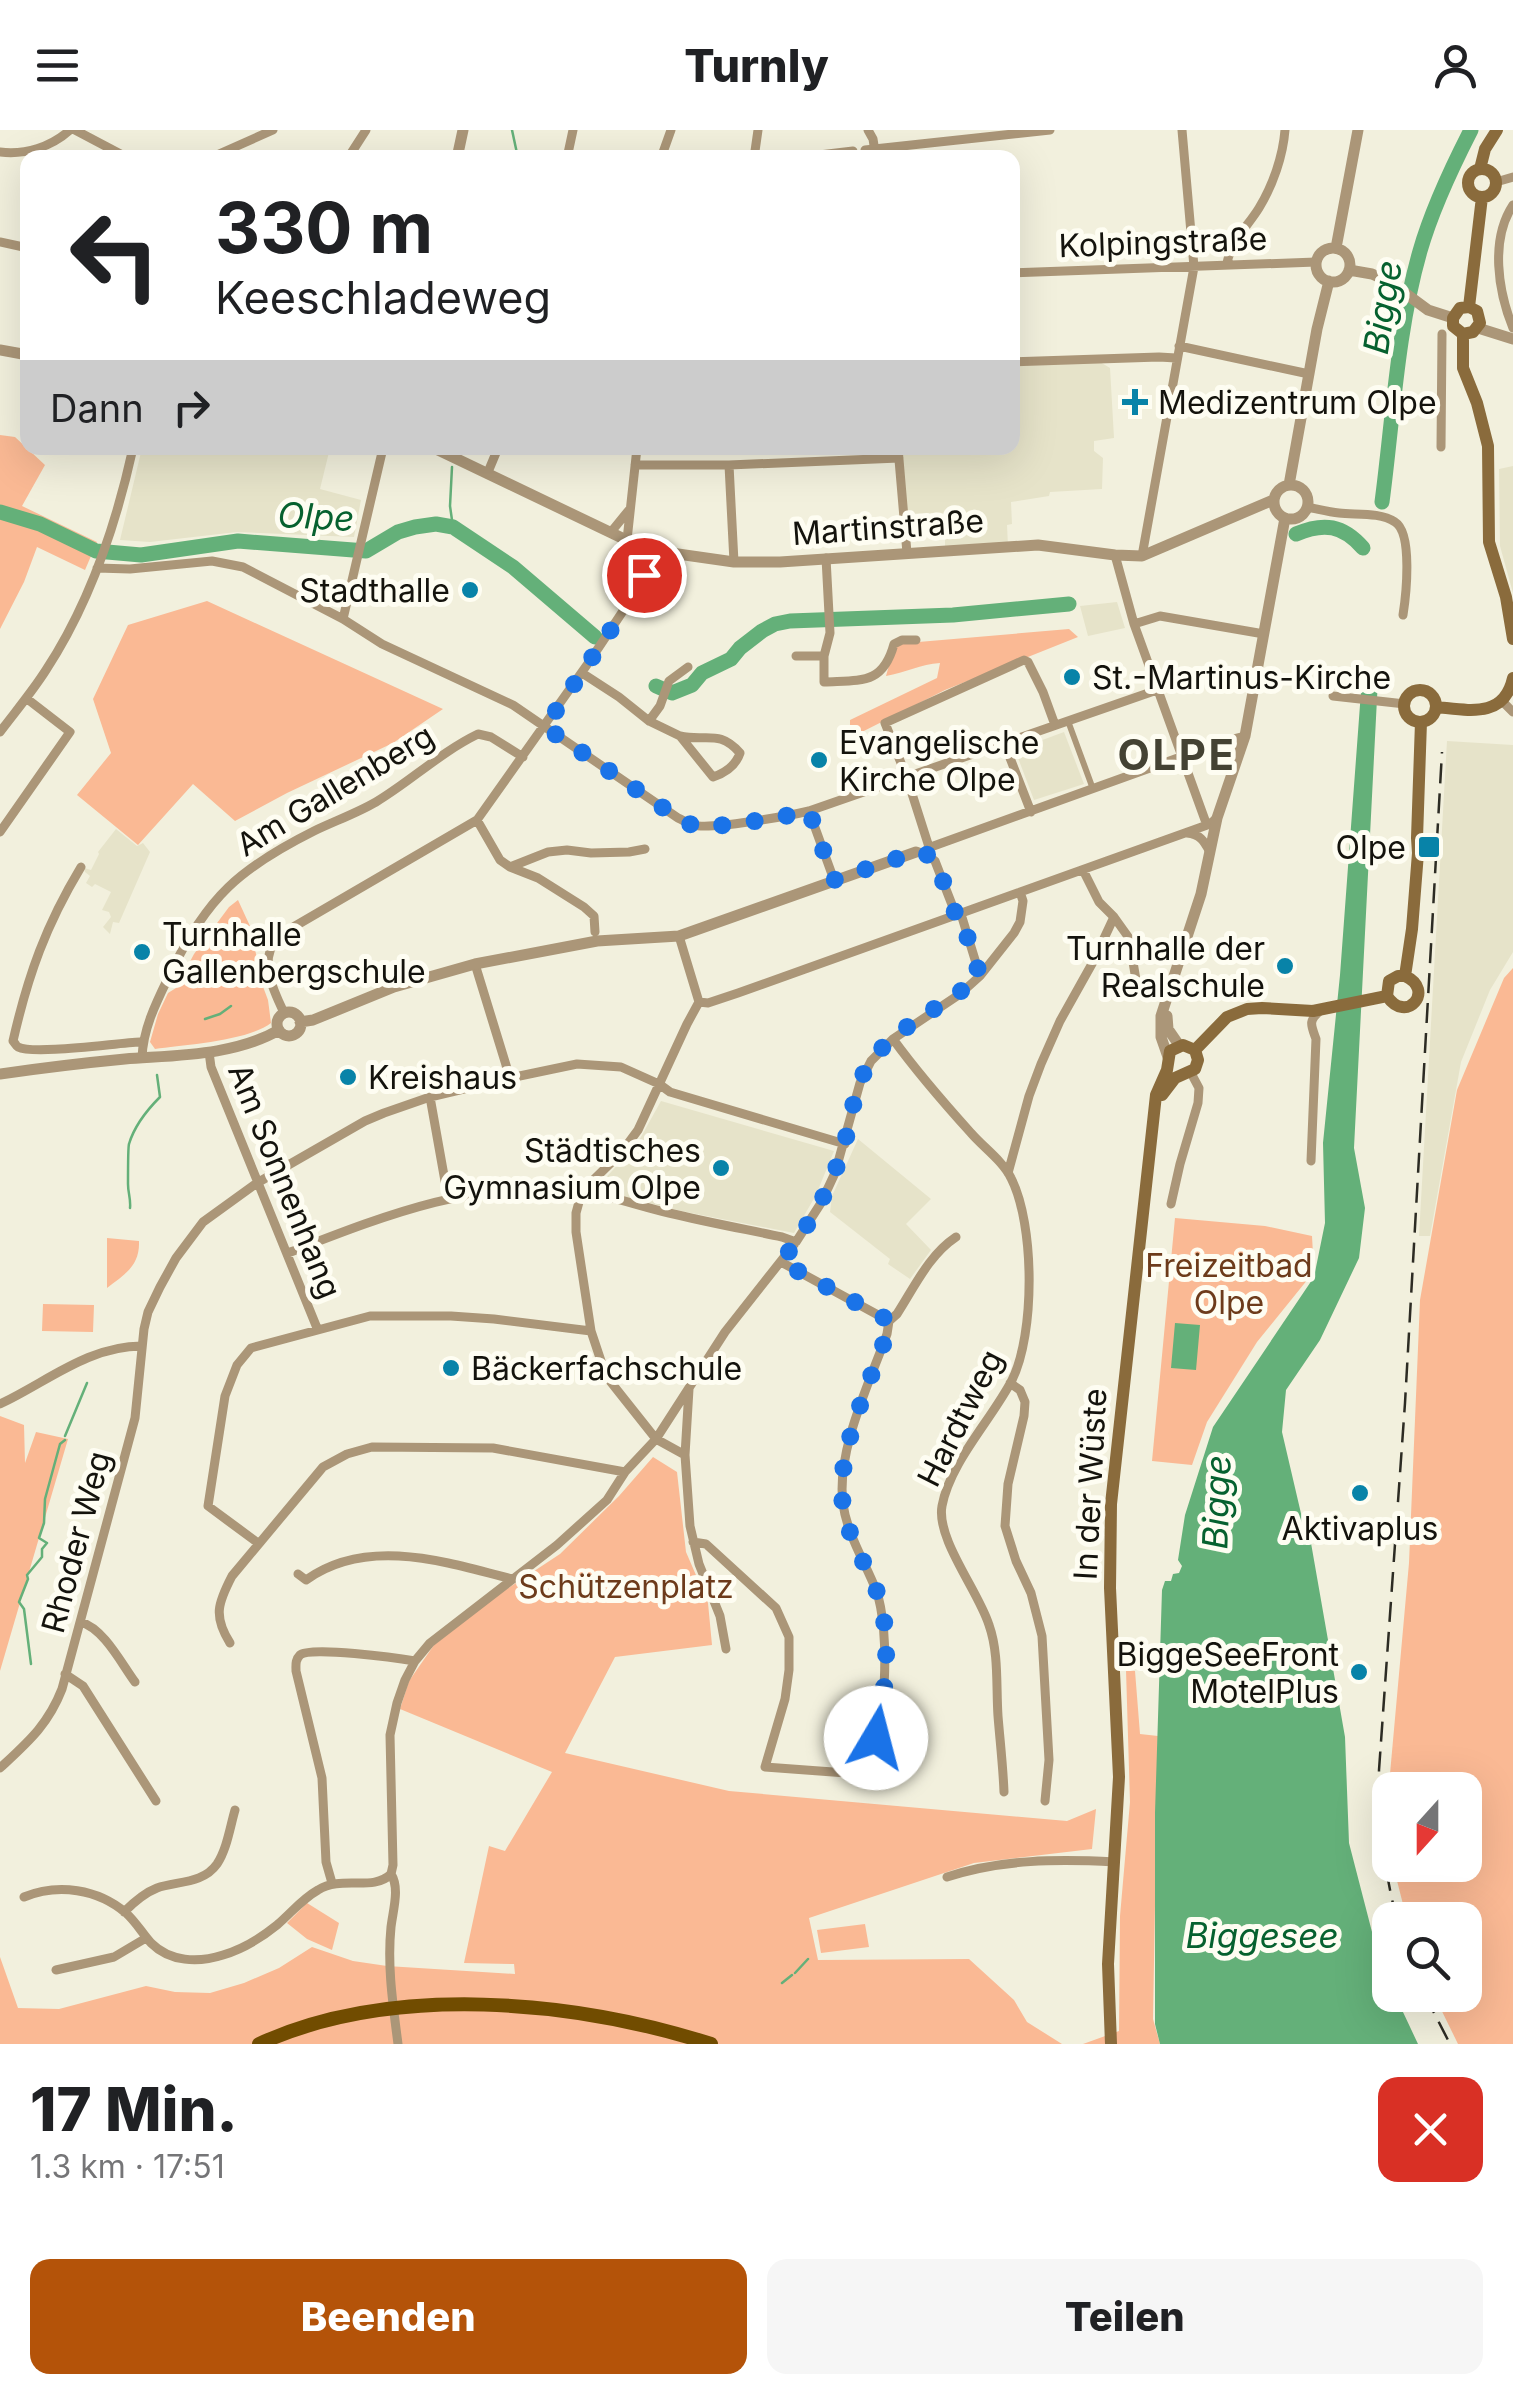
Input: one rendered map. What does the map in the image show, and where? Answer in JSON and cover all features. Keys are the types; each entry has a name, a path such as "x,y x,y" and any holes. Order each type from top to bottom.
{"main road":[{"path":"1480,169 1484,149 1496,130"},
{"path":"1480,169 1490,171 1496,182 1490,195 1482,198 1472,194 1468,181 1472,172 1480,169"},
{"path":"1469,306 1482,198"},
{"path":"1469,306 1479,315 1478,328 1463,334 1452,318 1457,310 1469,306"},
{"path":"1463,334 1463,368 1488,446 1489,542 1506,597 1513,639"},
{"path":"1436,707 1484,710 1502,701 1513,678"},
{"path":"1422,690 1431,694 1436,707 1433,716 1421,722 1411,718 1404,704 1412,692 1422,690"},
{"path":"1405,976 1418,854 1421,722"},
{"path":"1398,976 1417,984 1416,1000 1402,1008 1392,1004 1387,996 1390,982 1398,976"},
{"path":"1195,1050 1226,1018 1247,1009 1321,1011 1387,996"},
{"path":"1179,1045 1195,1050 1198,1060 1186,1074 1173,1072 1168,1059 1172,1049 1179,1045"},
{"name":"In der Wüste","path":"1110,2044 1108,1964 1120,1777 1110,1588 1111,1504 1156,1095 1168,1059"},
{"name":"In der Wüste","path":"1156,1112 1166,1088 1174,1078 1186,1074"},
{"path":"259,2044 286,2032 345,2018 400,2008 460,2006 595,2016 711,2044"}],"street":[{"path":"25,150 47,146 73,130 107,150"},
{"path":"228,150 273,130"},
{"path":"880,150 982,134 1050,130"},
{"path":"1142,556 1194,268 1182,130"},
{"path":"1226,264 1271,184 1285,130"},
{"path":"1336,248 1358,130"},
{"path":"1496,182 1513,177"},
{"path":"1513,205 1503,222 1498,265 1513,328"},
{"path":"1336,248 1346,254 1349,270 1343,278 1329,281 1320,276 1316,262 1325,250 1336,248"},
{"name":"Kolpingstraße","path":"1020,272 1316,262"},
{"path":"1349,270 1372,274 1401,289 1428,310 1452,318"},
{"path":"1289,485 1329,281"},
{"path":"1478,328 1513,340"},
{"path":"1441,448 1442,334"},
{"path":"1179,346 1309,374"},
{"path":"1020,362 1176,358"},
{"path":"0,732 65,639 119,510 131,455"},
{"path":"343,619 382,455"},
{"path":"450,455 643,548"},
{"path":"488,472 495,455"},
{"path":"627,540 637,455"},
{"path":"636,465 729,465 870,455"},
{"path":"898,455 907,553"},
{"path":"729,465 734,562"},
{"path":"1142,556 1273,500 1280,488 1289,485 1304,491 1307,507 1298,518 1285,518 1278,514 1273,500"},
{"path":"1307,507 1394,520 1400,526 1406,539 1403,616"},
{"path":"611,532 630,508"},
{"name":"In der Wüste","path":"1168,1059 1160,1027 1201,894 1210,852 1211,819 1246,736 1285,518"},
{"path":"650,542 657,543 664,552 660,563 650,564 644,559 643,548 650,542"},
{"name":"Martinstraße","path":"664,552 734,562 780,562 1038,545 1142,556"},
{"path":"699,1002 738,993 1210,824 1157,690 1114,555"},
{"path":"826,558 829,642 824,656 824,682 876,675 888,664 894,644 916,640"},
{"path":"99,564 130,570 212,561 254,572 382,644 513,705 693,825 782,818 809,811 1157,690"},
{"path":"284,1013 266,959 278,936 477,820 582,673 650,564"},
{"path":"1134,624 1160,616 1264,634"},
{"path":"796,656 824,656"},
{"path":"935,860 922,850 907,778 885,723 1024,660 1056,724"},
{"path":"649,721 669,681 688,667"},
{"path":"582,673 649,721 686,738 719,737 740,753 722,774 713,776 680,736"},
{"path":"1334,696 1404,704"},
{"path":"0,832 70,732 26,698"},
{"path":"1502,701 1513,712"},
{"path":"1068,721 1093,789"},
{"name":"Am Gallenberg","path":"142,1051 162,990 200,919 217,896 263,859 376,802 478,734 524,757"},
{"path":"300,1022 394,987 474,964 597,941 679,936 1246,736"},
{"path":"1004,745 1031,812"},
{"path":"809,811 834,880"},
{"path":"477,820 500,860 584,907 594,916 595,932"},
{"path":"1184,833 1198,836 1210,852"},
{"path":"943,843 935,860 980,976"},
{"path":"510,866 548,852 592,854 644,849"},
{"path":"81,867 43,938 12,1041 18,1047 34,1049 140,1042 142,1051"},
{"path":"1083,870 1099,902 1130,938 1137,986 1169,997"},
{"path":"398,2044 389,1944 396,1885 391,1874 390,1736 404,1680 430,1642 556,1545 607,1500 625,1472 656,1439 724,1332 796,1242 826,1192 845,1144 860,1083 871,1061 892,1039 980,976 1020,922 1020,892"},
{"path":"1010,1176 1029,1096 1041,1064 1114,917"},
{"path":"679,936 699,1002 638,1130 582,1191 576,1232 590,1332 606,1376 656,1439 685,1455"},
{"path":"474,964 510,1078"},
{"name":"In der Wüste","path":"1169,997 1167,1024 1179,1045"},
{"path":"1312,1161 1316,1039 1310,1023 1321,1011"},
{"path":"284,1013 293,1013 300,1022 298,1031 284,1035 277,1021 284,1013"},
{"path":"0,1074 142,1051 209,1052 252,1042 279,1030"},
{"path":"892,1039 922,1080 1010,1176"},
{"name":"Am Sonnenhang","path":"209,1052 210,1068 317,1328"},
{"name":"Rhoder Weg","path":"0,1768 49,1718 62,1689 135,1418 144,1329 151,1306 176,1258 203,1222 257,1184 365,1121 430,1097 577,1064 622,1067 670,1092 845,1144"},
{"path":"1171,1204 1200,1088 1186,1074"},
{"path":"430,1097 448,1198"},
{"name":"Hardtweg","path":"1004,1792 991,1630 946,1536 941,1508 952,1478 1010,1383 1026,1339 1029,1286 1024,1228 1010,1176"},
{"path":"288,1253 400,1210 448,1198 531,1189 582,1191 796,1242"},
{"path":"694,1542 706,1544 776,1608 790,1637 785,1700 765,1767 867,1772 881,1711 886,1637 877,1593 843,1505 846,1453 890,1321 931,1259 956,1237"},
{"path":"781,1262 890,1321"},
{"path":"258,1542 208,1506 226,1396 237,1366 251,1348 370,1316 494,1319 590,1332"},
{"path":"0,1404 81,1359 142,1346"},
{"path":"1010,1383 1020,1390 1025,1402 1008,1484 1005,1526 1042,1636 1049,1760 1046,1796 1033,1790"},
{"path":"689,1389 685,1455 690,1526 699,1564 720,1616 726,1648"},
{"path":"230,1643 220,1628 220,1608 232,1576 323,1467 346,1454 372,1448 493,1448 625,1472"},
{"path":"298,1574 306,1580 322,1568 380,1554 439,1560 512,1579"},
{"path":"81,1622 90,1625 103,1639 135,1682"},
{"path":"332,1883 326,1862 322,1778 296,1662 306,1652 326,1651 415,1661"},
{"path":"65,1674 83,1686 156,1800"},
{"path":"124,1912 154,1889 209,1873 223,1852 234,1810"},
{"path":"946,1876 1023,1862 1115,1862"},
{"path":"24,1897 46,1889 70,1889 97,1896 124,1912 158,1949 184,1960 218,1957 246,1946 308,1896 332,1883 380,1882 391,1874"},
{"path":"56,1970 114,1957 146,1938"}],"shaded area":[{"path":"1095,359 1110,368 1114,438 1094,441 1094,451 1103,458 1102,489 1050,492 1049,496 1011,502 1008,546 945,551 945,529 932,513 904,514 899,455 1020,455 1020,362"},
{"path":"140,455 328,455 320,489 361,500 354,537 237,532 150,542 120,540"},
{"path":"1513,466 1513,593 1500,546 1499,469"},
{"path":"1117,602 1125,628 1088,636 1080,606"},
{"path":"1064,732 1084,784 1034,800 1015,750"},
{"path":"1447,741 1513,745 1513,952 1490,990 1461,1062 1430,1236 1419,1236"},
{"path":"116,829 137,846 143,843 150,852 119,923 113,922 110,934 103,927 111,917 102,910 111,892 86,883 90,876 84,868 91,870 98,852"},
{"name":"Städtisches Gymnasium Olpe","path":"661,1101 834,1151 816,1195 794,1233 620,1196 599,1185 637,1144"},
{"path":"858,1139 931,1199 906,1224 931,1250 910,1279 830,1212 832,1196"}],"green space":[{"path":"0,435 15,437 20,442 20,455 34,455 45,465 22,506 97,542 85,570 37,547 0,629"},
{"path":"207,601 443,709 393,743 235,821 193,784 138,845 77,795 111,753 93,699 128,625"},
{"path":"1069,629 1078,637 945,690 850,738 850,720 937,678 940,663 886,676 895,644"},
{"path":"238,900 255,937 271,1023 232,1038 155,1049 150,1042 168,993 176,988 194,954"},
{"path":"1513,968 1513,2044 1458,2044 1442,2012 1482,2012 1482,1902 1402,1902 1397,1882 1482,1882 1482,1772 1390,1772 1409,1563 1420,1300 1457,1090 1504,978"},
{"name":"Freizeitbad Olpe","path":"1175,1218 1265,1226 1312,1236 1308,1279 1257,1342 1207,1422 1192,1465 1152,1461"},
{"path":"107,1238 139,1241 139,1250 125,1274 107,1288"},
{"path":"43,1304 94,1305 93,1332 42,1331"},
{"path":"0,1416 24,1425 25,1463 36,1432 68,1439 0,1671"},
{"name":"Schützenplatz","path":"653,1457 677,1472 686,1552 708,1603 712,1645 615,1657 565,1753 729,1791 1067,1821 1096,1809 1092,1849 974,1863 809,1918 818,1960 969,1959 1014,2000 1027,2022 1062,2044 0,2044 0,1957 18,2008 59,2009 146,1986 210,1993 279,1968 312,1947 353,1961 387,1966 515,1974 514,1964 464,1963 489,1846 505,1851 552,1772 400,1709 409,1681 434,1645 496,1596 560,1554"},
{"path":"1126,1670 1135,1671 1140,1734 1158,1736 1153,2019 1160,2044 1083,2044 1119,2031 1120,1916 1130,1802"},
{"path":"307,1903 339,1923 332,1950 307,1939 287,1923"},
{"path":"865,1924 869,1947 821,1953 817,1930"}],"water":[{"name":"Biggesee","path":"1362,678 1378,679 1354,1148 1365,1208 1359,1258 1320,1340 1286,1390 1282,1432 1311,1543 1345,1737 1349,1843 1372,1932 1372,2012 1403,2012 1418,2044 1160,2044 1155,2024 1155,1813 1162,1590 1165,1581 1171,1581 1182,1566 1178,1560 1185,1515 1213,1427 1314,1277 1325,1223 1323,1143"},
{"path":"1175,1323 1200,1325 1196,1370 1171,1368"}],"waterway":[{"path":"512,130 516,150"},
{"name":"Bigge","path":"1382,502 1412,281 1436,205 1471,130"},
{"path":"452,467 453,527"},
{"name":"Olpe","path":"0,512 40,524 96,551 141,555 238,541 366,551 415,527 453,527 513,567 595,637"},
{"name":"Olpe","path":"1296,534 1332,528 1348,534 1363,548"},
{"name":"Olpe","path":"656,686 672,693 692,685 702,673 731,659 762,631 790,621 953,615 1069,604"},
{"path":"205,1019 231,1006"},
{"path":"130,1208 129,1144 160,1097 157,1075"},
{"path":"65,1436 87,1383"},
{"path":"31,1664 24,1609 19,1602 27,1575 42,1557 47,1543 39,1538 45,1499 60,1444 65,1440"},
{"path":"795,1973 808,1959"},
{"path":"782,1983 792,1975"}],"railway":[{"path":"1393,1902 1383,1846 1379,1770 1405,1403 1442,752"},
{"path":"1434,2012 1450,2044"}],"place":[{"name":"Medizentrum Olpe","path":"1135,402"},
{"name":"Stadthalle","path":"470,590"},
{"name":"St.-Martinus-Kirche","path":"1072,677"},
{"name":"Evangelische Kirche Olpe","path":"819,760"},
{"name":"Olpe","path":"1429,847"},
{"name":"Turnhalle Gallenbergschule","path":"142,952"},
{"name":"Turnhalle der Realschule","path":"1285,966"},
{"name":"Kreishaus","path":"348,1077"},
{"name":"Städtisches Gymnasium Olpe","path":"721,1168"},
{"name":"Bäckerfachschule","path":"451,1368"},
{"name":"Aktivaplus","path":"1360,1493"},
{"name":"BiggeSeeFront MotelPlus","path":"1359,1672"}],"district":[{"name":"OLPE","path":"1177,754"}],"route":[{"path":"644,575 545,727 693,825 782,818 809,811 834,880 916,852 926,854 935,860 956,915 960,914 980,976 892,1039 871,1061 860,1083 835,1173 781,1262 890,1321 846,1453 842,1485 848,1523 877,1593 886,1637 876,1738"}]}
